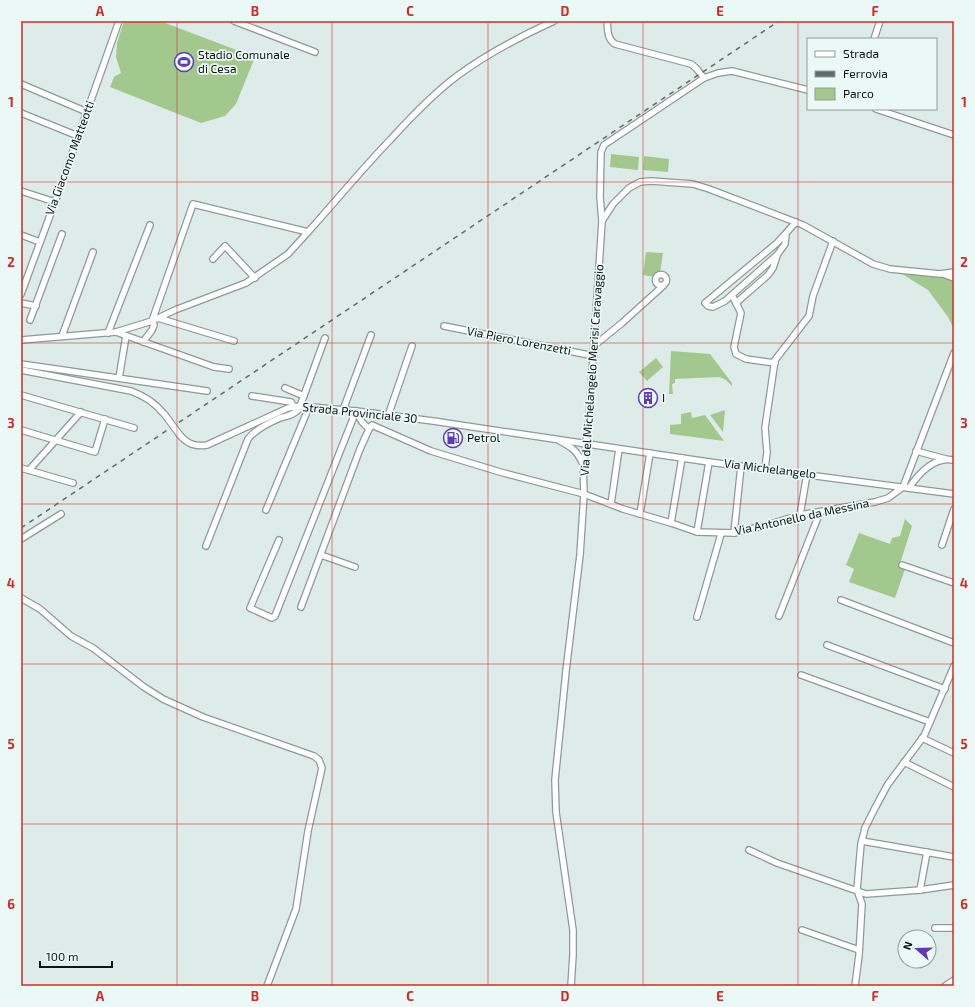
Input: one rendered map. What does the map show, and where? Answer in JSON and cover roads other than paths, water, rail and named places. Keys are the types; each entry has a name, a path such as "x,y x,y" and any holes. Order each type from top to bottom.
{"street":[{"name":"Via Giacomo Matteotti","path":"21,294 119,21"},
{"path":"234,21 315,52"},
{"path":"21,340 116,332 155,320 175,310 246,284 288,254 366,165 404,125 455,77 509,42 554,21"},
{"path":"608,21 609,37 615,44 690,64 696,68 704,78"},
{"path":"874,38 880,21"},
{"path":"602,221 600,197 601,152 604,145 704,78 718,73 732,71 807,90"},
{"path":"21,84 87,112"},
{"path":"879,110 954,135"},
{"path":"21,113 78,136"},
{"name":"Via del Michelangelo Merisi Caravaggio","path":"571,986 573,955 572,930 556,812 555,780 577,579 584,494 583,465 588,435 602,221 613,204 629,188 640,182 651,181 693,184 709,189 733,201 796,222 873,264 890,269 940,274 954,278"},
{"path":"21,191 55,202"},
{"path":"143,342 154,325 194,204 308,232"},
{"path":"786,234 786,244 777,255 732,294 713,307 708,306 705,303 777,243 796,222"},
{"path":"108,333 150,225"},
{"path":"30,320 62,234"},
{"path":"21,235 40,242"},
{"path":"765,469 765,428 775,360 809,316 813,296 833,241"},
{"path":"213,259 225,246 255,278"},
{"path":"62,336 93,252"},
{"path":"736,302 768,275 773,268 777,255"},
{"name":"Via del Michelangelo Merisi Caravaggio","path":"940,274 954,272"},
{"path":"595,345 663,286"},
{"path":"732,294 741,313 734,347 736,354 746,360 775,363"},
{"path":"21,303 36,306"},
{"path":"155,320 234,341"},
{"name":"Via Piero Lorenzetti","path":"444,326 594,356"},
{"path":"116,332 214,367 229,368"},
{"path":"343,410 371,335"},
{"path":"119,378 125,358 126,336"},
{"path":"206,546 248,439 254,432 278,419 295,413 297,406 304,396 325,338"},
{"path":"388,416 412,346"},
{"path":"903,487 954,353"},
{"path":"21,364 207,391"},
{"name":"Strada Provinciale 30","path":"21,370 131,391 145,396 156,404 186,442 201,446 207,445 281,411 297,406 356,411 433,421 586,444"},
{"path":"285,388 304,396"},
{"path":"21,395 134,428"},
{"path":"252,396 291,402 297,406"},
{"path":"266,510 309,407"},
{"path":"301,607 360,449 369,429 362,422 356,411"},
{"path":"279,540 250,608 272,618 275,616 356,411"},
{"path":"29,470 81,412"},
{"path":"21,430 95,452 105,419"},
{"name":"Via Antonello da Messina","path":"369,429 372,425 431,451 500,472 584,494 697,532 721,534 734,533 800,515 875,502 888,498 903,487"},
{"path":"558,440 573,449 578,454 583,465"},
{"name":"Via Michelangelo","path":"586,444 709,462 954,494"},
{"path":"611,504 619,448"},
{"path":"916,451 951,460"},
{"path":"640,514 650,453"},
{"path":"671,523 682,458"},
{"path":"909,488 915,478 931,464 951,460"},
{"path":"697,532 709,462"},
{"path":"734,533 741,466"},
{"path":"21,468 74,483"},
{"path":"800,515 806,474"},
{"path":"942,545 954,509"},
{"path":"778,616 820,512"},
{"path":"21,539 61,514"},
{"path":"697,617 721,534"},
{"path":"321,555 355,567"},
{"path":"902,565 954,583"},
{"path":"21,598 36,606 71,636 93,648 144,687 163,699 203,717 314,756 319,760 322,768 321,778 308,831 296,909 267,986"},
{"path":"841,600 954,643"},
{"path":"827,645 945,689"},
{"path":"855,986 862,904 857,890 862,841 865,828 874,808 888,784 922,738 954,666"},
{"path":"801,675 930,722"},
{"path":"922,738 954,753"},
{"path":"904,762 954,787"},
{"path":"862,841 954,857"},
{"path":"749,850 777,863 866,894 920,890 954,885"},
{"path":"920,890 927,852"},
{"path":"935,928 954,928"},
{"path":"802,930 859,950"},
{"path":"945,986 954,980"}],"railway":[{"path":"21,528 779,21"}],"place":[{"name":"Stadio Comunale di Cesa","path":"184,62"},
{"name":"I","path":"648,398"},
{"name":"Petrol","path":"453,438"}]}
